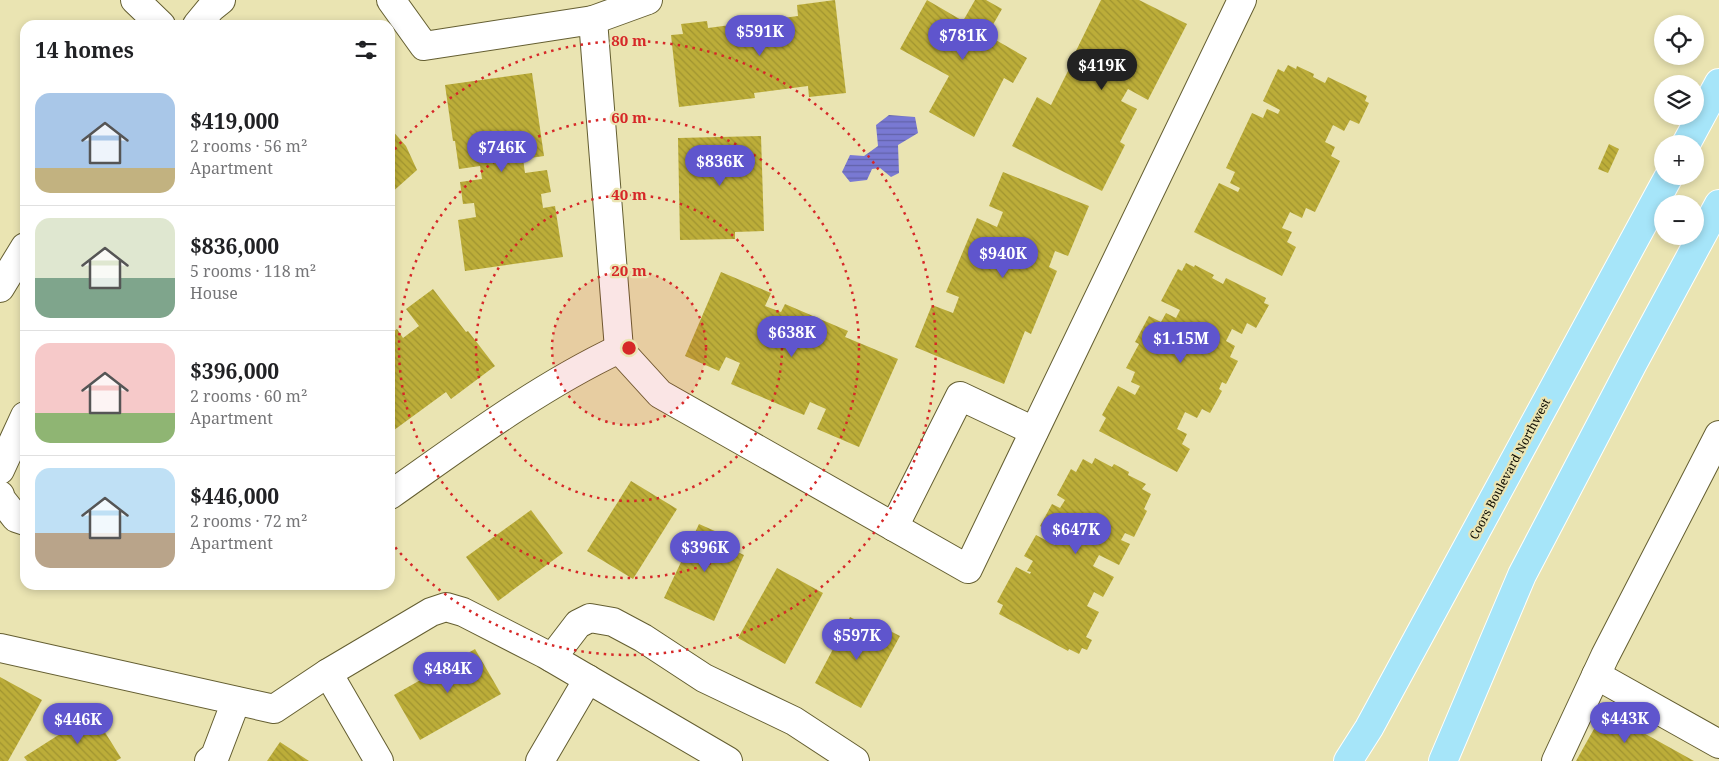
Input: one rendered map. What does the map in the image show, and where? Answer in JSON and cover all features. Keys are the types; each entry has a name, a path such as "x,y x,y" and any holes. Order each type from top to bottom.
{"main road":[{"path":"1691,135 1719,83"},
{"name":"Coors Boulevard Northwest","path":"1348,761 1369,728 1664,185"},
{"path":"1443,761 1522,575 1719,204"}],"street":[{"path":"135,0 156,20"},
{"path":"202,20 211,8 221,0"},
{"path":"391,0 399,27 424,46 593,20 648,0"},
{"path":"593,20 619,349 660,394 968,569 1242,0"},
{"path":"0,288 20,255"},
{"path":"395,491 517,406 590,362 619,349"},
{"path":"894,527 960,396 1034,431"},
{"path":"0,470 20,427"},
{"path":"1556,761 1596,676 1719,435"},
{"path":"0,495 16,518 20,519"},
{"path":"0,648 274,709 328,673 431,612 446,607 463,612 552,658 728,761"},
{"path":"552,658 578,624 590,618 613,622 643,638 704,678 794,722 856,761"},
{"path":"328,673 379,761"},
{"path":"1596,676 1719,744"},
{"path":"540,761 588,679"},
{"path":"209,761 215,756 236,701"}],"shaded area":[{"path":"889,115 915,117 918,133 898,145 899,173 891,177 880,168 872,169 867,180 850,182 842,172 850,155 864,156 878,146 876,125"}],"building":[{"path":"835,0 846,93 809,97 808,86 754,93 755,98 679,107 671,35 683,34 681,24 707,21 708,28 798,16 797,5"},
{"path":"927,0 963,21 975,0 986,0 1002,9 987,35 1027,58 1013,83 1004,78 974,137 929,112 949,76 900,49"},
{"path":"1101,0 1139,0 1187,24 1148,100 1128,89 1121,101 1137,109 1120,142 1125,145 1102,191 1012,146 1037,97 1051,105 1068,71 1086,80 1092,67 1073,57"},
{"path":"1288,65 1296,69 1297,66 1314,74 1313,77 1325,83 1328,77 1367,96 1365,101 1369,103 1359,124 1350,120 1344,131 1333,125 1325,142 1335,147 1331,156 1340,161 1315,212 1306,208 1302,218 1290,212 1282,228 1292,232 1287,242 1296,247 1282,276 1194,232 1219,183 1238,192 1240,188 1230,183 1235,172 1226,168 1252,113 1263,118 1267,109 1278,114 1280,110 1263,101 1278,69 1284,72"},
{"path":"532,73 544,156 523,159 525,173 547,170 551,192 541,194 543,208 555,206 563,257 465,271 458,220 476,217 474,203 463,204 460,182 482,179 480,166 459,169 445,85"},
{"path":"395,134 406,146 417,170 395,190"},
{"path":"761,136 764,231 735,232 735,239 680,240 678,138"},
{"path":"1609,144 1619,149 1608,173 1598,169"},
{"path":"1003,172 1089,206 1068,256 1055,251 1049,267 1057,271 1031,334 1025,331 1004,384 915,347 932,305 953,313 959,297 946,292 977,218 997,227 1003,212 989,206"},
{"path":"1186,263 1194,267 1195,265 1214,275 1212,278 1223,284 1226,278 1266,298 1264,303 1269,305 1256,328 1247,323 1242,334 1232,329 1226,341 1235,346 1230,357 1238,361 1226,384 1222,382 1219,389 1222,391 1210,413 1202,409 1197,418 1185,412 1177,429 1187,434 1182,444 1190,449 1177,472 1099,431 1106,418 1102,415 1118,386 1135,395 1140,386 1131,382 1135,372 1126,368 1139,344 1135,342 1149,316 1161,322 1166,313 1176,318 1180,310 1161,301 1178,269 1182,271"},
{"path":"721,272 771,293 765,306 781,312 785,304 848,331 845,337 898,359 859,447 817,429 826,409 810,402 804,415 731,384 740,363 726,357 719,371 685,356"},
{"path":"433,289 495,366 451,399 446,392 395,429 395,330 397,329 403,338 419,326 406,309"},
{"path":"1095,458 1112,467 1114,464 1129,472 1128,475 1146,484 1142,489 1151,494 1144,509 1147,511 1134,537 1125,533 1121,540 1130,544 1119,565 1099,555 1093,566 1114,577 1103,597 1094,592 1087,606 1099,612 1086,637 1092,640 1087,650 1082,648 1079,654 1069,649 1068,651 999,614 1003,605 997,602 1016,567 1030,574 1031,572 1027,571 1033,561 1024,556 1036,535 1055,545 1060,536 1040,526 1052,504 1060,508 1065,500 1057,495 1071,469 1076,472 1083,459 1092,464"},
{"path":"631,481 677,509 633,579 587,551"},
{"path":"531,510 563,553 498,601 466,557"},
{"path":"699,524 733,539 729,548 744,555 714,621 664,598"},
{"path":"777,568 823,593 785,664 738,638"},
{"path":"850,617 866,625 868,620 900,636 861,708 815,683"},
{"path":"475,649 501,694 420,740 394,695"},
{"path":"0,677 42,700 8,761 0,761"},
{"path":"1604,711 1694,761 1576,761"},
{"path":"93,713 121,758 116,761 27,761 24,757"},
{"path":"280,742 309,761 267,761"}]}
